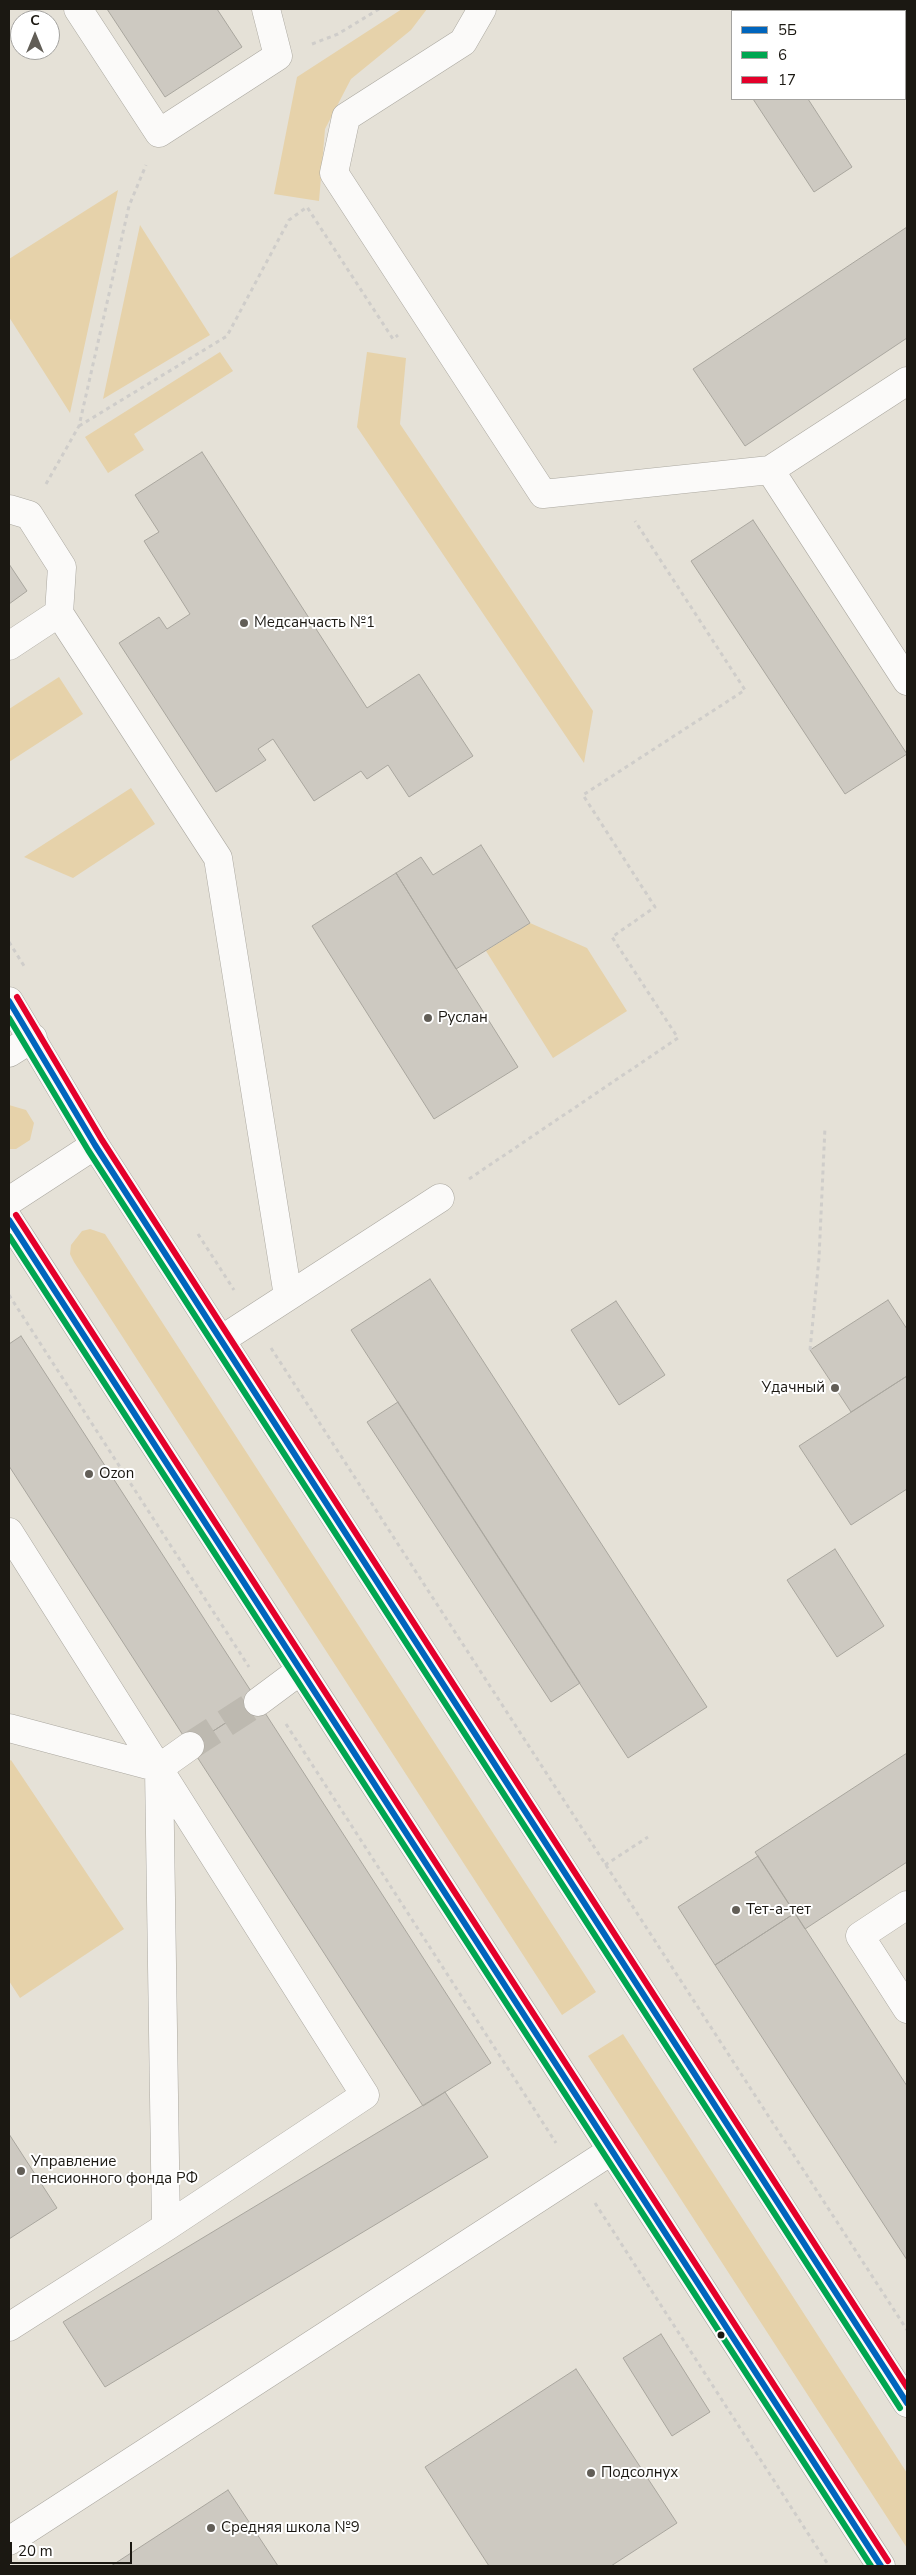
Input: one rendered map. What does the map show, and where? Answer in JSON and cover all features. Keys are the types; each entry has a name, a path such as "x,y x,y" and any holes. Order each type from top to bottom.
{"street":[{"path":"78,9 159,133 278,56 266,9"},
{"path":"482,9 463,42 346,117 334,172 544,494 770,470 907,381"},
{"path":"770,470 907,681"},
{"path":"19,512 62,567 59,613 218,858 288,1296"},
{"path":"9,646 59,613"},
{"path":"9,1001 95,1144 907,2403"},
{"path":"9,1053 33,1038"},
{"path":"9,1201 95,1144"},
{"path":"221,1340 440,1198"},
{"path":"9,1220 881,2566"},
{"path":"9,1532 365,2096 166,2227 9,2327"},
{"path":"262,1699 300,1670"},
{"path":"9,1728 159,1768"},
{"path":"159,1768 190,1746"},
{"path":"159,1768 166,2227"},
{"path":"907,1906 860,1936 907,2009"},
{"path":"9,2541 612,2151"}],"path":[{"path":"338,34 379,9"},
{"path":"19,512 79,426 129,206 159,133"},
{"path":"79,426 228,336 289,220 308,207 392,339"},
{"path":"440,1198 678,1038 612,938 656,907 583,795 745,690 612,486"},
{"path":"9,942 30,974"},
{"path":"810,1350 819,1258 825,1127"},
{"path":"194,1229 907,2330"},
{"path":"9,1295 262,1699 576,2174 829,2566"},
{"path":"574,1886 648,1837"}],"shaded area":[{"path":"402,9 427,9 411,30 351,79 325,129 319,201 274,194 297,77"},
{"path":"118,190 70,413 9,317 9,259"},
{"path":"140,225 210,335 103,399"},
{"path":"220,352 233,371 134,434 144,450 108,473 85,437"},
{"path":"367,352 406,358 400,424 593,711 584,763 357,427"},
{"path":"59,677 83,714 9,762 9,709"},
{"path":"131,788 155,824 73,878 24,857"},
{"path":"530,923 587,948 627,1011 553,1058 486,951"},
{"path":"9,1105 26,1110 34,1123 30,1140 16,1149 9,1149"},
{"path":"90,1229 105,1234 596,1992 562,2015 74,1262 70,1254 71,1245 82,1231"},
{"path":"11,1760 124,1929 20,1998 9,1981 9,1761"},
{"path":"623,2034 907,2473 907,2548 588,2056"}],"building":[{"path":"107,9 217,9 242,47 165,97"},
{"path":"754,100 809,100 852,167 814,192"},
{"path":"907,227 907,338 745,446 693,369"},
{"name":"Медсанчасть №1","path":"202,452 367,708 419,674 473,756 409,797 388,765 367,779 361,771 314,801 273,739 258,749 266,760 216,792 119,643 159,617 167,629 190,614 144,541 159,532 135,495"},
{"path":"753,520 907,754 845,794 691,561"},
{"path":"9,564 27,591 9,604"},
{"path":"481,845 530,923 456,969 396,873 421,857 433,875"},
{"name":"Руслан","path":"396,873 518,1067 434,1119 312,926"},
{"path":"430,1279 707,1707 628,1758 351,1330"},
{"path":"888,1300 907,1329 907,1376 851,1412 810,1350"},
{"path":"616,1301 665,1375 619,1405 571,1330"},
{"path":"21,1336 258,1702 190,1746 9,1466 9,1344"},
{"path":"907,1376 907,1489 851,1525 799,1446"},
{"path":"398,1402 580,1683 551,1702 367,1422"},
{"path":"835,1549 884,1626 837,1657 787,1580"},
{"path":"258,1702 491,2063 423,2106 190,1746"},
{"path":"907,1753 907,1862 805,1929 755,1852"},
{"path":"758,1856 795,1913 715,1965 678,1907"},
{"path":"795,1913 907,2086 907,2260 715,1965"},
{"path":"445,2092 488,2157 105,2387 63,2322"},
{"name":"Управление пенсионного фонда РФ","path":"9,2134 57,2208 9,2239"},
{"path":"661,2334 710,2412 672,2436 623,2358"},
{"path":"576,2369 677,2523 611,2566 489,2566 425,2467"},
{"name":"Средняя школа №9","path":"228,2490 278,2566 111,2566"}],"tunnel":[{"path":"190,1746 258,1702"}],"transit line":[{"name":"17","path":"17,997 102,1140 907,2387"},
{"name":"5Б","path":"9,1001 95,1145 907,2403"},
{"name":"6","path":"9,1018 88,1150 900,2408"},
{"name":"17","path":"16,1215 888,2561"},
{"name":"5Б","path":"9,1220 881,2566"},
{"name":"6","path":"9,1236 871,2566"}],"place":[{"name":"Медсанчасть №1","path":"244,623"},
{"name":"Руслан","path":"428,1018"},
{"name":"Удачный","path":"835,1388"},
{"name":"Ozon","path":"89,1474"},
{"name":"Тет-а-тет","path":"736,1910"},
{"name":"Управление пенсионного фонда РФ","path":"21,2171"},
{"name":"Подсолнух","path":"591,2473"},
{"name":"Средняя школа №9","path":"211,2528"}]}
